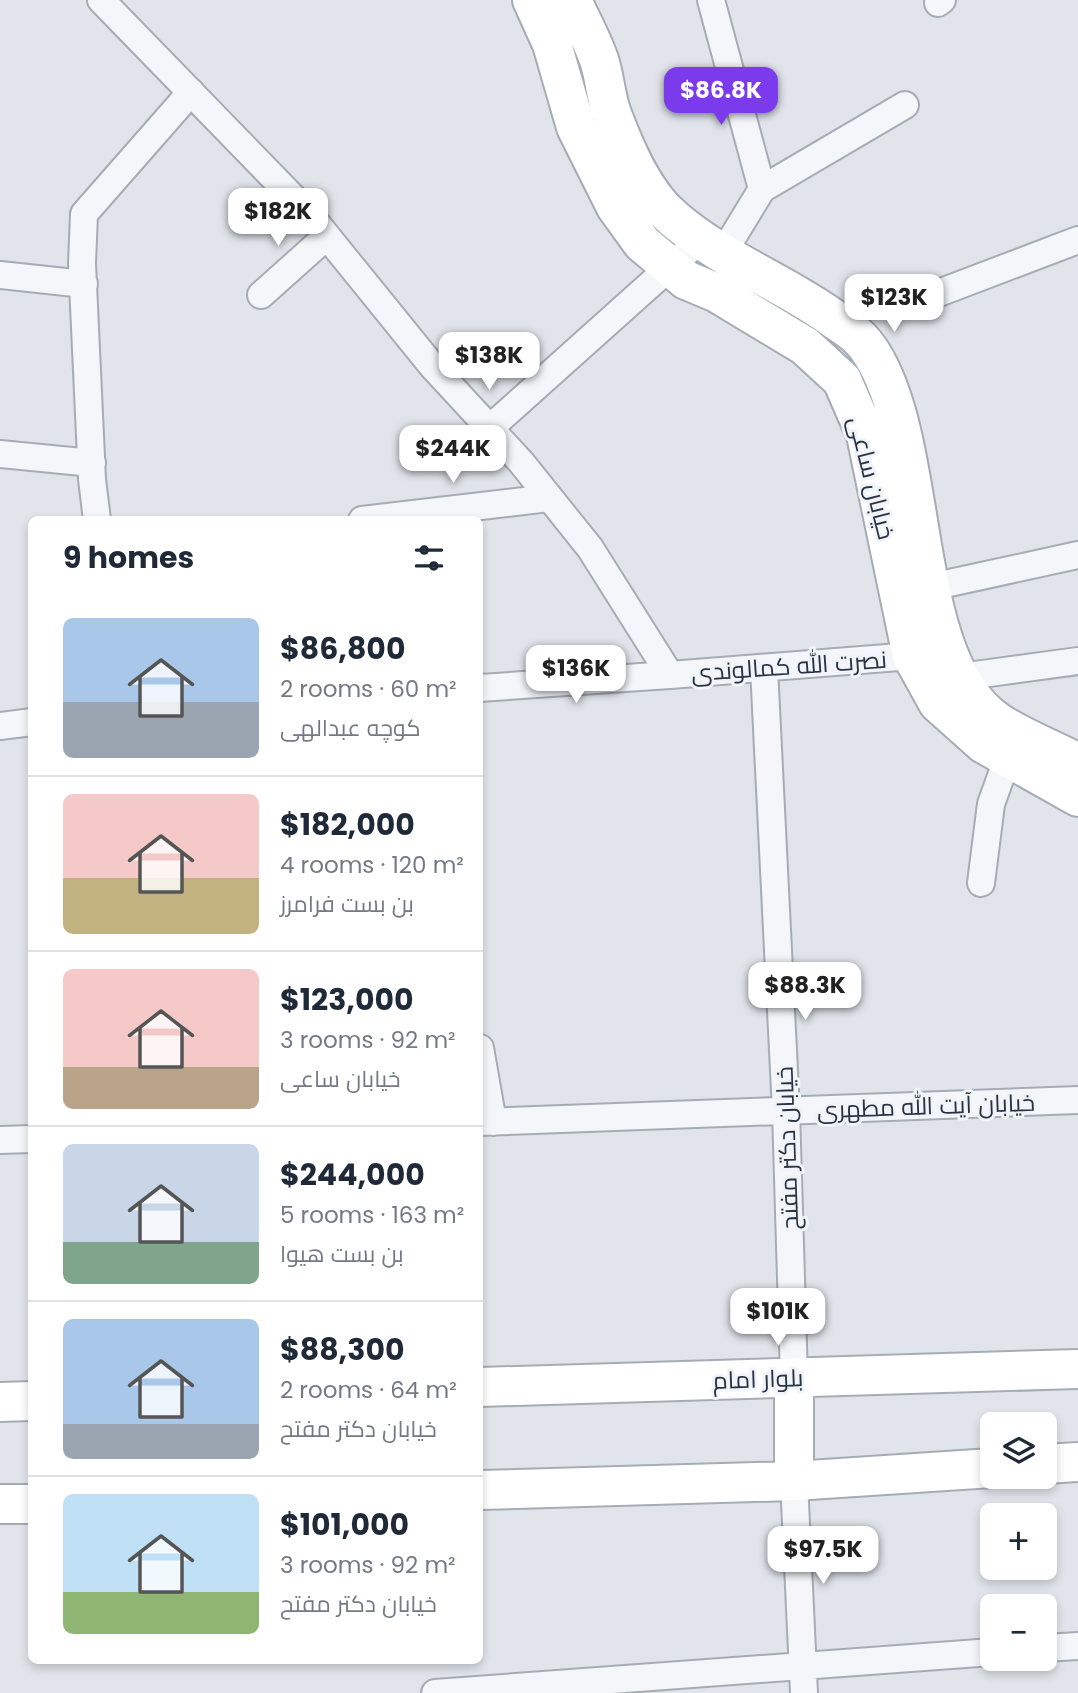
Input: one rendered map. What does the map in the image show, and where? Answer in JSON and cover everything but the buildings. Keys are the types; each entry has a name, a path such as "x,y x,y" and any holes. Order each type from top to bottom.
{"street":[{"name":"نصرت الله کمالوندی","path":"101,0 327,236 433,367 490,428 590,548 670,675 912,656"},
{"name":"خیابان ساعی","path":"532,0 552,44 576,127 616,208 642,243 687,280 717,293 805,346 842,380 866,435 912,656 939,703 964,729 1078,797"},
{"name":"خیابان ساعی","path":"572,0 600,62 612,113 639,175 671,217 712,246 807,299 853,329 873,355 896,407 934,615 949,657 971,696 997,722 1078,763"},
{"path":"712,0 762,188"},
{"path":"97,516 82,237 84,214 191,92"},
{"path":"490,428 671,267 712,246 762,188 905,105"},
{"path":"261,295 327,236"},
{"path":"915,302 1078,240"},
{"path":"0,275 84,284"},
{"path":"0,454 92,463"},
{"path":"396,516 549,498"},
{"path":"931,587 1078,555"},
{"path":"960,677 1078,661"},
{"name":"خیابان دکتر مفتح","path":"764,668 786,1111 794,1378"},
{"path":"483,688 670,675"},
{"path":"0,726 28,722"},
{"path":"981,883 991,804 1008,757"},
{"path":"483,1085 486,1122"},
{"name":"خیابان آیت الله مطهری","path":"486,1122 1078,1100"},
{"path":"0,1140 28,1139"},
{"name":"بلوار امام","path":"483,1387 1078,1369"},
{"path":"794,1378 794,1481 804,1693"},
{"path":"0,1402 28,1401"},
{"path":"1057,1463 1078,1462"},
{"path":"483,1490 794,1481 980,1469"},
{"path":"0,1504 28,1504"},
{"path":"1057,1647 1078,1646"},
{"path":"435,1693 980,1653"}]}
